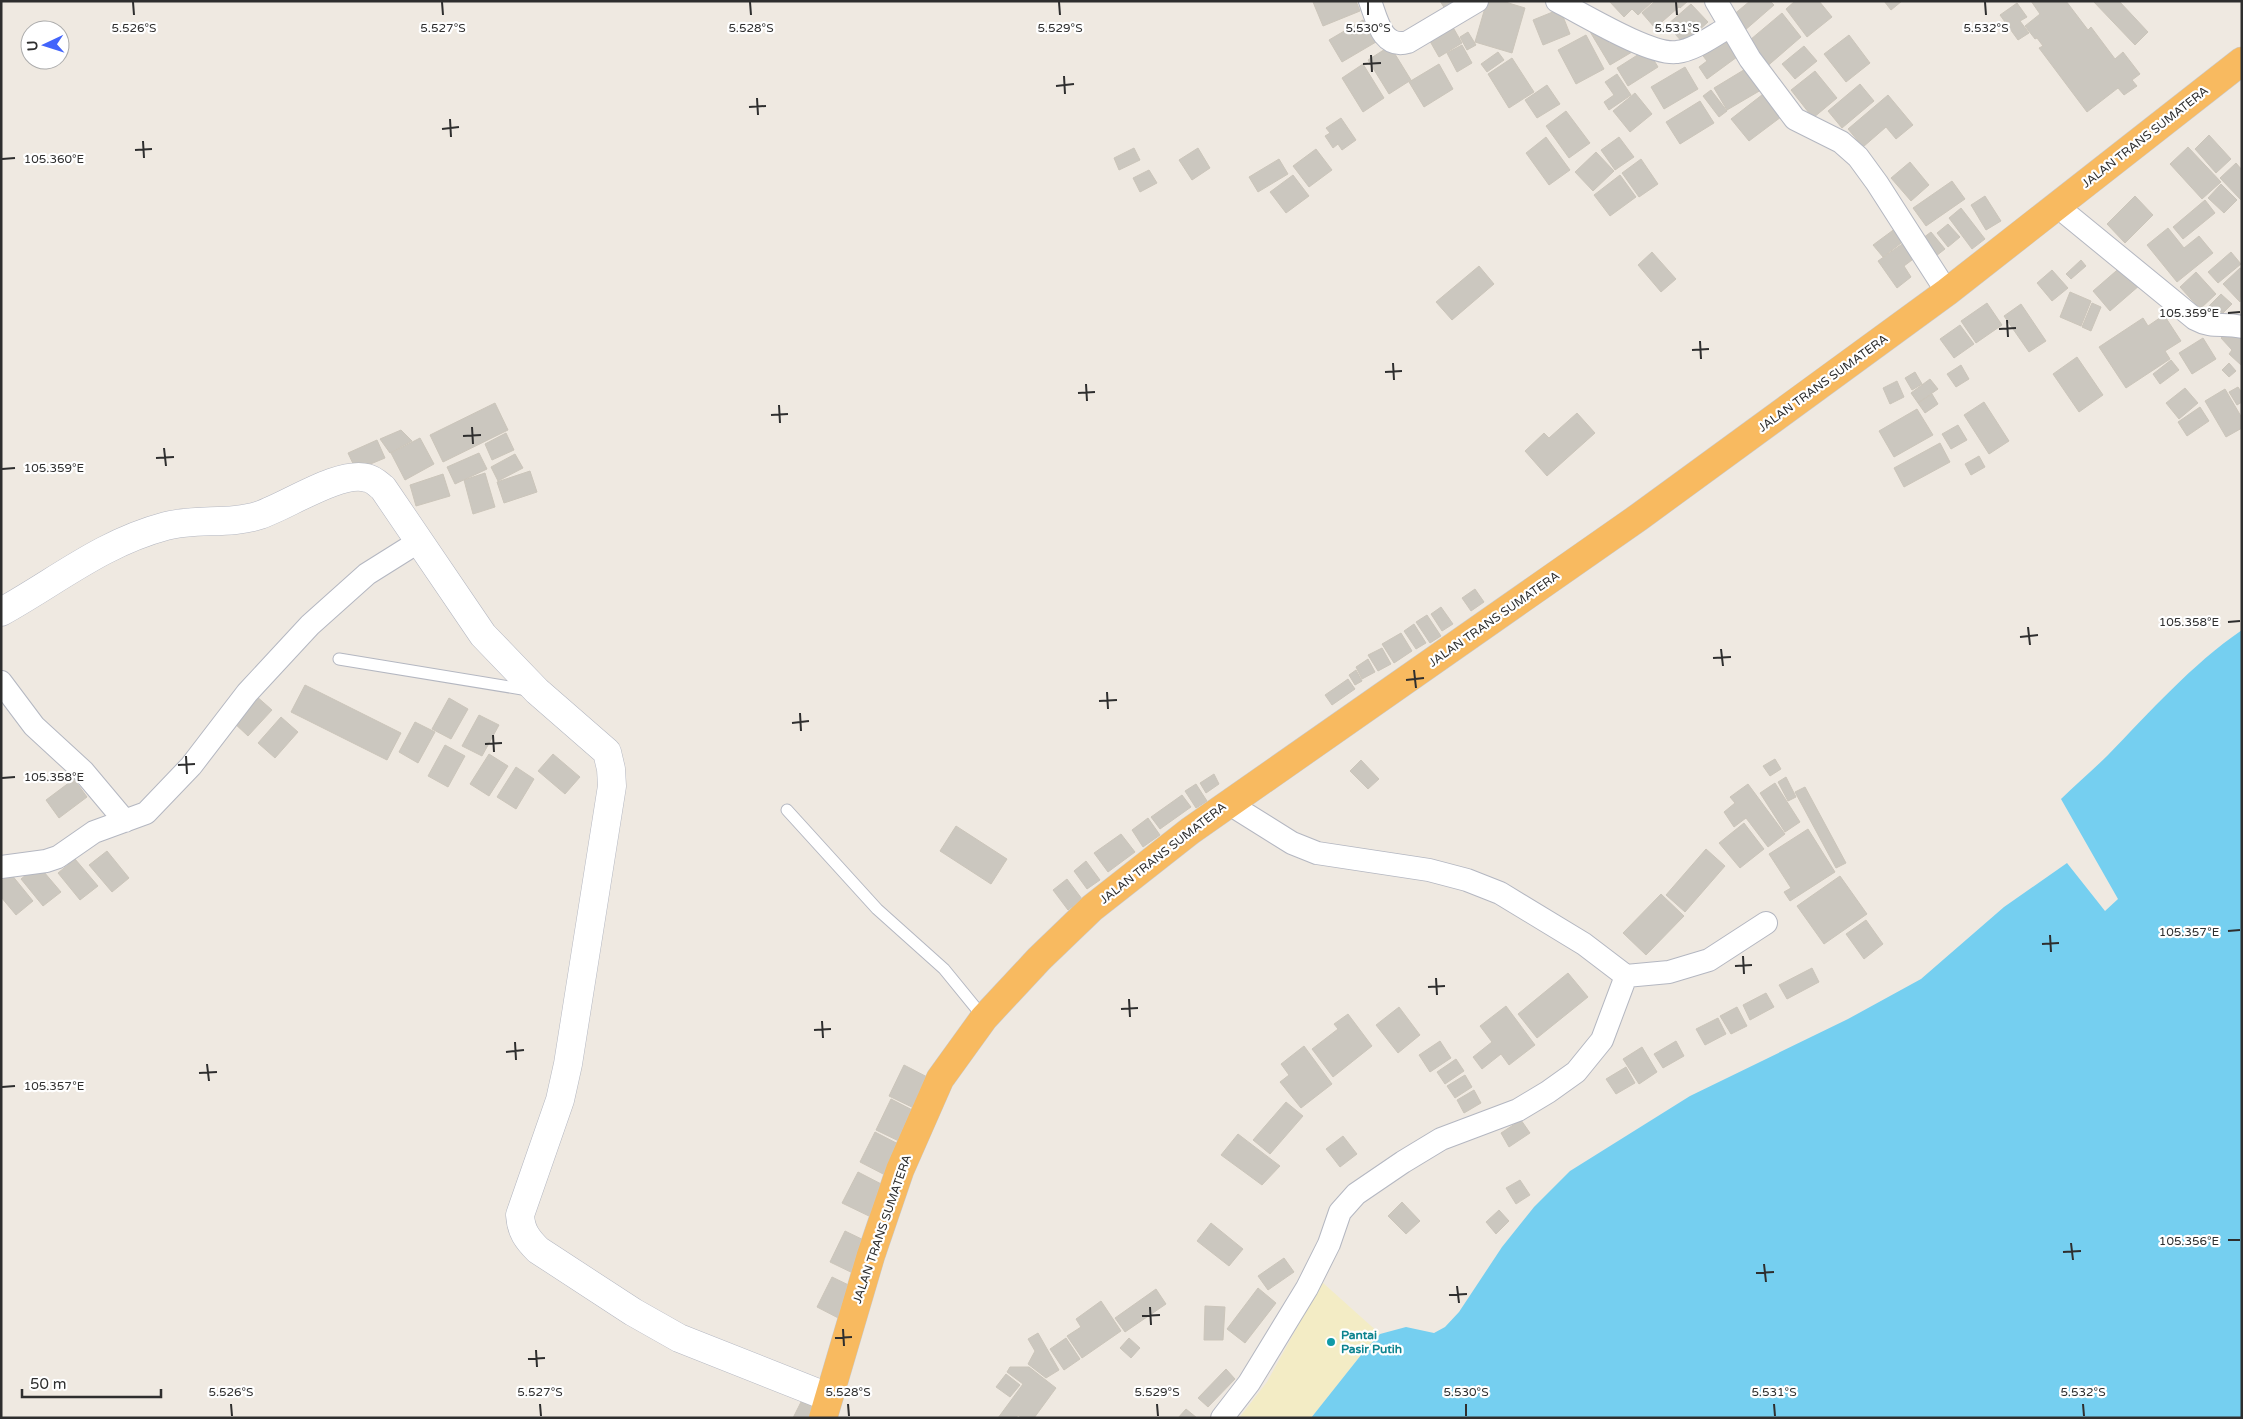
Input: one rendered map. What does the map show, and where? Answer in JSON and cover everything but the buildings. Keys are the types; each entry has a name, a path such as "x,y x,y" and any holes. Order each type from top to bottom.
{"highway":[{"name":"JALAN TRANS SUMATERA","path":"825,1407 871,1255 900,1170 940,1079 984,1018 1038,959 1092,908 1228,803 1639,517 1947,292 2242,61"}],"street":[{"path":"1370,1 1383,33 1389,41 1397,44 1408,42 1476,1"},
{"path":"1557,1 1651,48 1669,52 1684,50 1729,27"},
{"path":"1716,1 1729,27 1771,90 1795,119 1840,142 1858,157 1947,292"},
{"path":"2057,206 2195,319 2212,326 2235,325 2242,327"},
{"path":"1,612 96,553 140,535 184,522 242,519 259,516 345,479 366,477 383,488 483,635 537,691 607,752 612,769 612,786 568,1064 560,1100 520,1215 521,1228 527,1239 538,1250 656,1327 825,1407"},
{"path":"1,867 46,861 58,857 94,832 146,813 158,803 191,766 247,693 310,625 367,574 418,542"},
{"path":"1,682 34,726 83,771 125,821"},
{"path":"1228,803 1292,843 1317,853 1429,870 1467,880 1500,893 1584,944 1626,976 1669,972 1709,960 1766,923"},
{"path":"1222,1418 1249,1382 1307,1288 1328,1244 1340,1212 1356,1194 1441,1139 1518,1110 1576,1072 1602,1040 1626,976"}],"lane":[{"path":"339,659 537,691"},
{"path":"786,810 877,908 944,969 984,1018"}],"sand":[{"name":"Pantai Pasir Putih","path":"1322,1282 1380,1334 1311,1418 1239,1418 1267,1382"}],"water":[{"path":"2242,630 2242,1418 1311,1418 1380,1334 1406,1327 1434,1333 1445,1327 1459,1312 1502,1247 1534,1207 1570,1171 1690,1096 1848,1019 1921,979 2004,907 2067,863 2105,911 2118,899 2061,799 2108,755 2189,673"}],"place":[{"name":"Pantai Pasir Putih","path":"1331,1342"}]}
